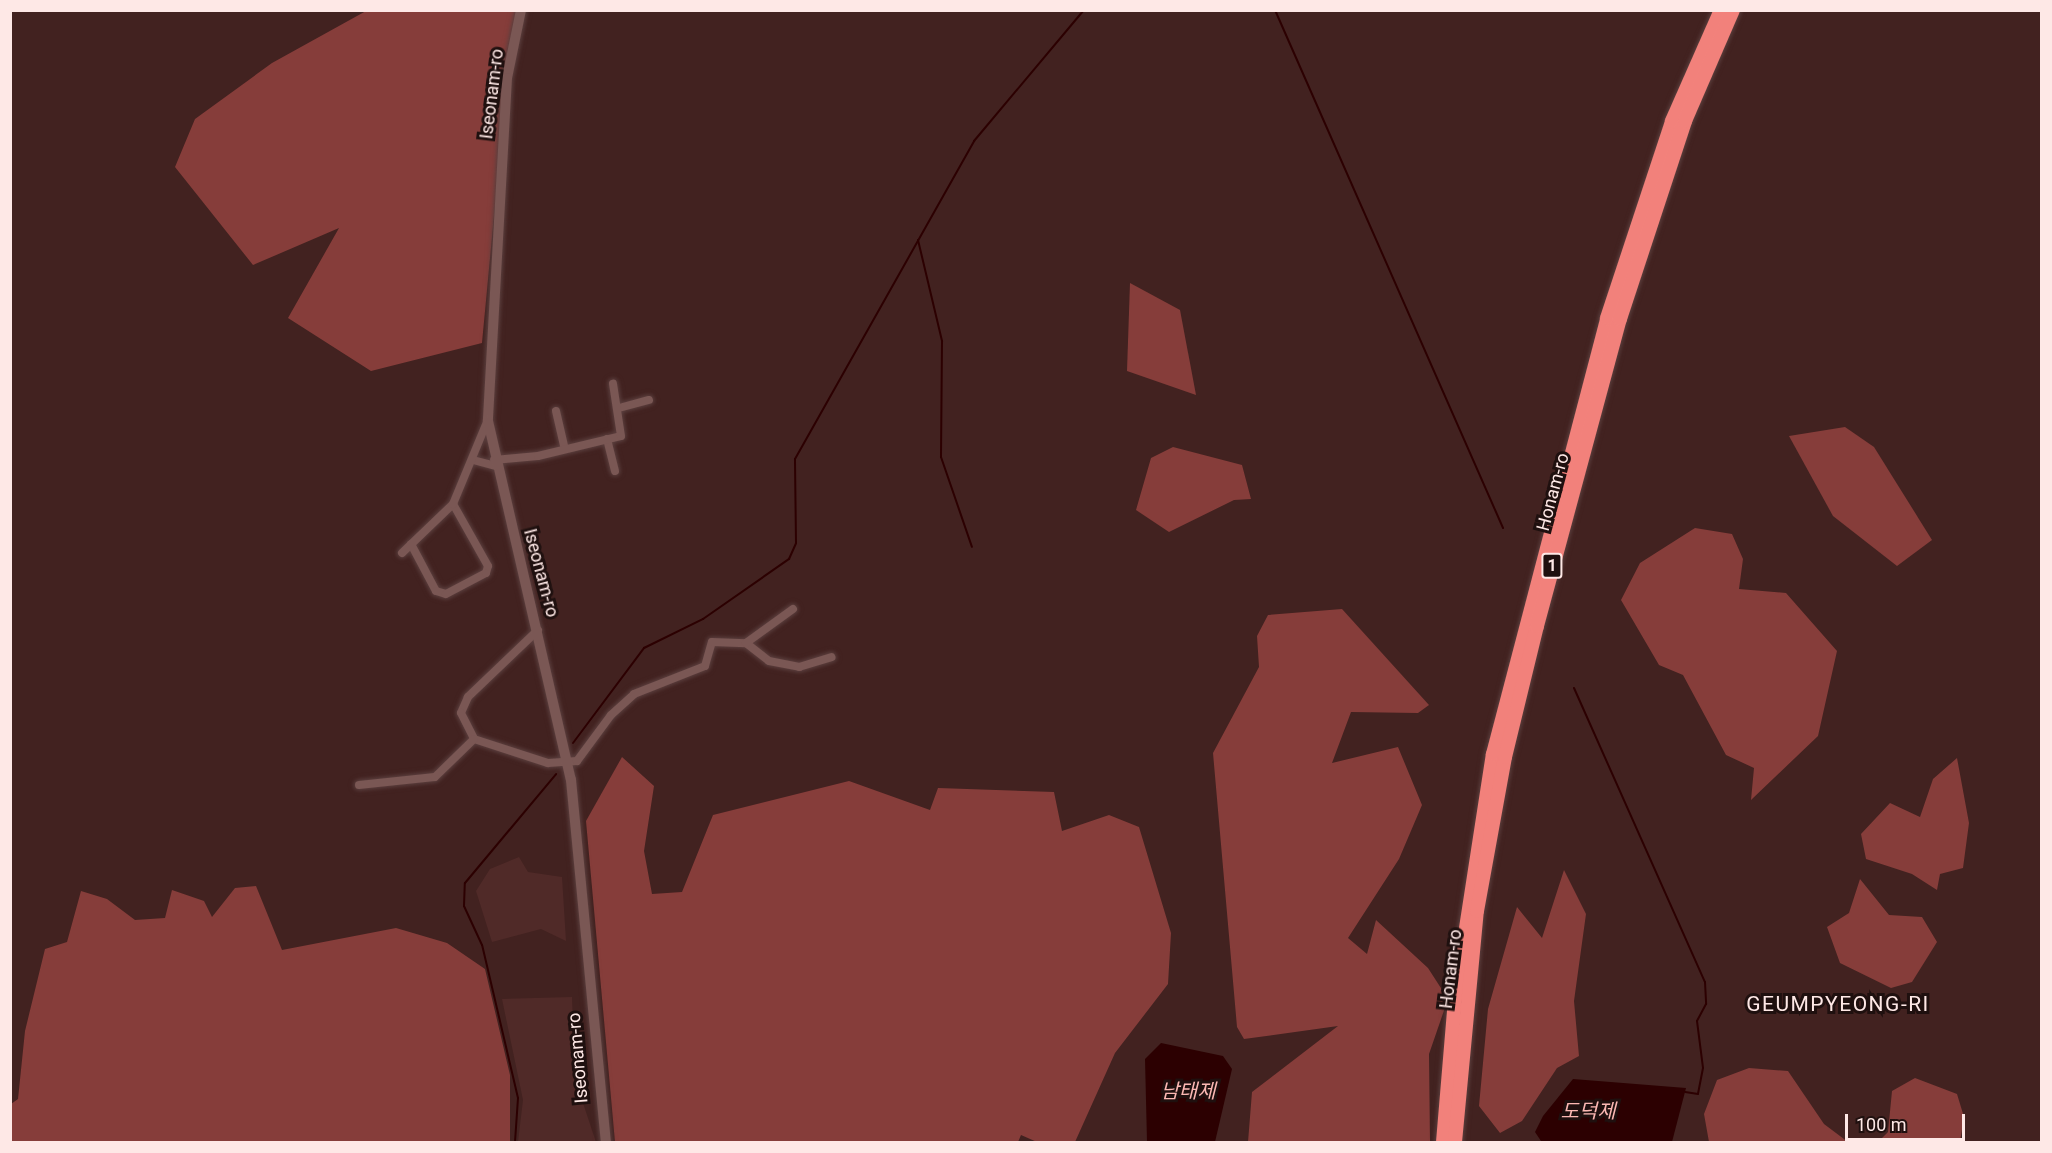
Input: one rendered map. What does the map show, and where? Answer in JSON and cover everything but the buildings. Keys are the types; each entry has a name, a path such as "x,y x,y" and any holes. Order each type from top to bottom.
{"highway":[{"name":"Honam-ro","path":"1443,1143 1455,999 1496,743 1607,318 1672,121 1721,10"},
{"name":"Honam-ro","path":"1455,1143 1477,910 1518,702 1620,319 1685,121 1733,10"}],"main road":[{"name":"Iseonam-ro","path":"521,10 507,78 488,421 494,463 539,629 567,760 606,1143"}],"street":[{"path":"473,460 494,463 565,449 607,439 624,430 613,384"},
{"path":"619,408 648,400"},
{"path":"556,411 565,449"},
{"path":"402,553 453,504 488,421"},
{"path":"607,439 615,471"},
{"path":"411,544 436,591 446,594 486,573 488,566 453,504"},
{"path":"746,643 793,609"},
{"path":"539,629 468,697 461,713 474,739 548,763 577,760 611,715 634,694 705,666 712,642 746,643 769,661 799,667 831,657"},
{"path":"358,785 435,777 474,739"}],"shaded area":[{"path":"366,11 521,11 507,78 482,343 371,371 288,318 339,228 253,265 175,167 195,119 272,63"},
{"path":"1130,283 1180,310 1196,395 1127,371"},
{"path":"1845,427 1874,447 1932,540 1897,566 1833,516 1789,436"},
{"path":"1173,447 1242,465 1251,499 1234,500 1169,532 1136,510 1151,458"},
{"path":"1695,528 1732,534 1743,559 1739,589 1786,593 1837,651 1818,736 1751,800 1754,768 1726,755 1683,675 1659,665 1621,600 1640,563"},
{"path":"1342,609 1429,705 1418,713 1351,712 1332,763 1398,747 1422,805 1399,859 1348,938 1367,954 1376,920 1428,968 1448,999 1429,1054 1430,1142 1248,1142 1252,1092 1338,1026 1244,1039 1237,1027 1213,753 1259,667 1257,636 1268,615"},
{"path":"622,757 654,786 644,851 652,894 682,892 713,815 849,781 930,810 938,788 1054,792 1062,831 1109,815 1139,827 1171,933 1168,984 1115,1053 1075,1142 1037,1142 1021,1135 1018,1142 615,1142 586,821"},
{"path":"1957,758 1969,823 1963,868 1940,874 1937,890 1912,874 1866,859 1861,834 1890,803 1920,817 1933,779"},
{"path":"519,857 528,872 562,877 566,941 541,929 492,942 476,891 490,869"},
{"path":"1564,870 1586,914 1574,1001 1579,1056 1557,1068 1522,1121 1500,1133 1479,1106 1488,1009 1517,907 1542,938"},
{"path":"1860,879 1889,915 1922,917 1937,942 1912,982 1891,988 1840,963 1827,927 1849,913"},
{"path":"256,886 282,950 396,928 447,943 485,969 510,1075 510,1142 11,1142 11,1104 18,1099 25,1031 45,949 67,942 81,891 107,899 135,920 165,918 172,890 204,901 212,917 235,888"},
{"path":"572,997 575,1079 596,1142 518,1142 523,1100 502,999"},
{"path":"1749,1068 1788,1071 1824,1124 1848,1142 1709,1142 1704,1114 1717,1080"},
{"path":"1915,1078 1957,1094 1964,1117 1960,1142 1878,1142 1888,1132 1892,1091"}],"water":[{"name":"남태제","path":"1161,1043 1223,1056 1232,1069 1215,1142 1147,1142 1145,1059"},
{"name":"도덕제","path":"1573,1079 1686,1088 1672,1142 1541,1141 1535,1132 1543,1116"}],"waterway":[{"path":"573,743 644,648 703,619 789,559 796,543 795,459 974,141 1084,10"},
{"path":"1275,10 1503,528"},
{"path":"918,240 942,341 941,457 972,547"},
{"path":"1574,688 1705,982 1706,1004 1697,1021 1703,1068 1698,1094 1685,1092"},
{"path":"515,1142 518,1098 482,945 464,906 465,883 556,774"}],"district":[{"name":"GEUMPYEONG-RI","path":"1838,1004"}]}
